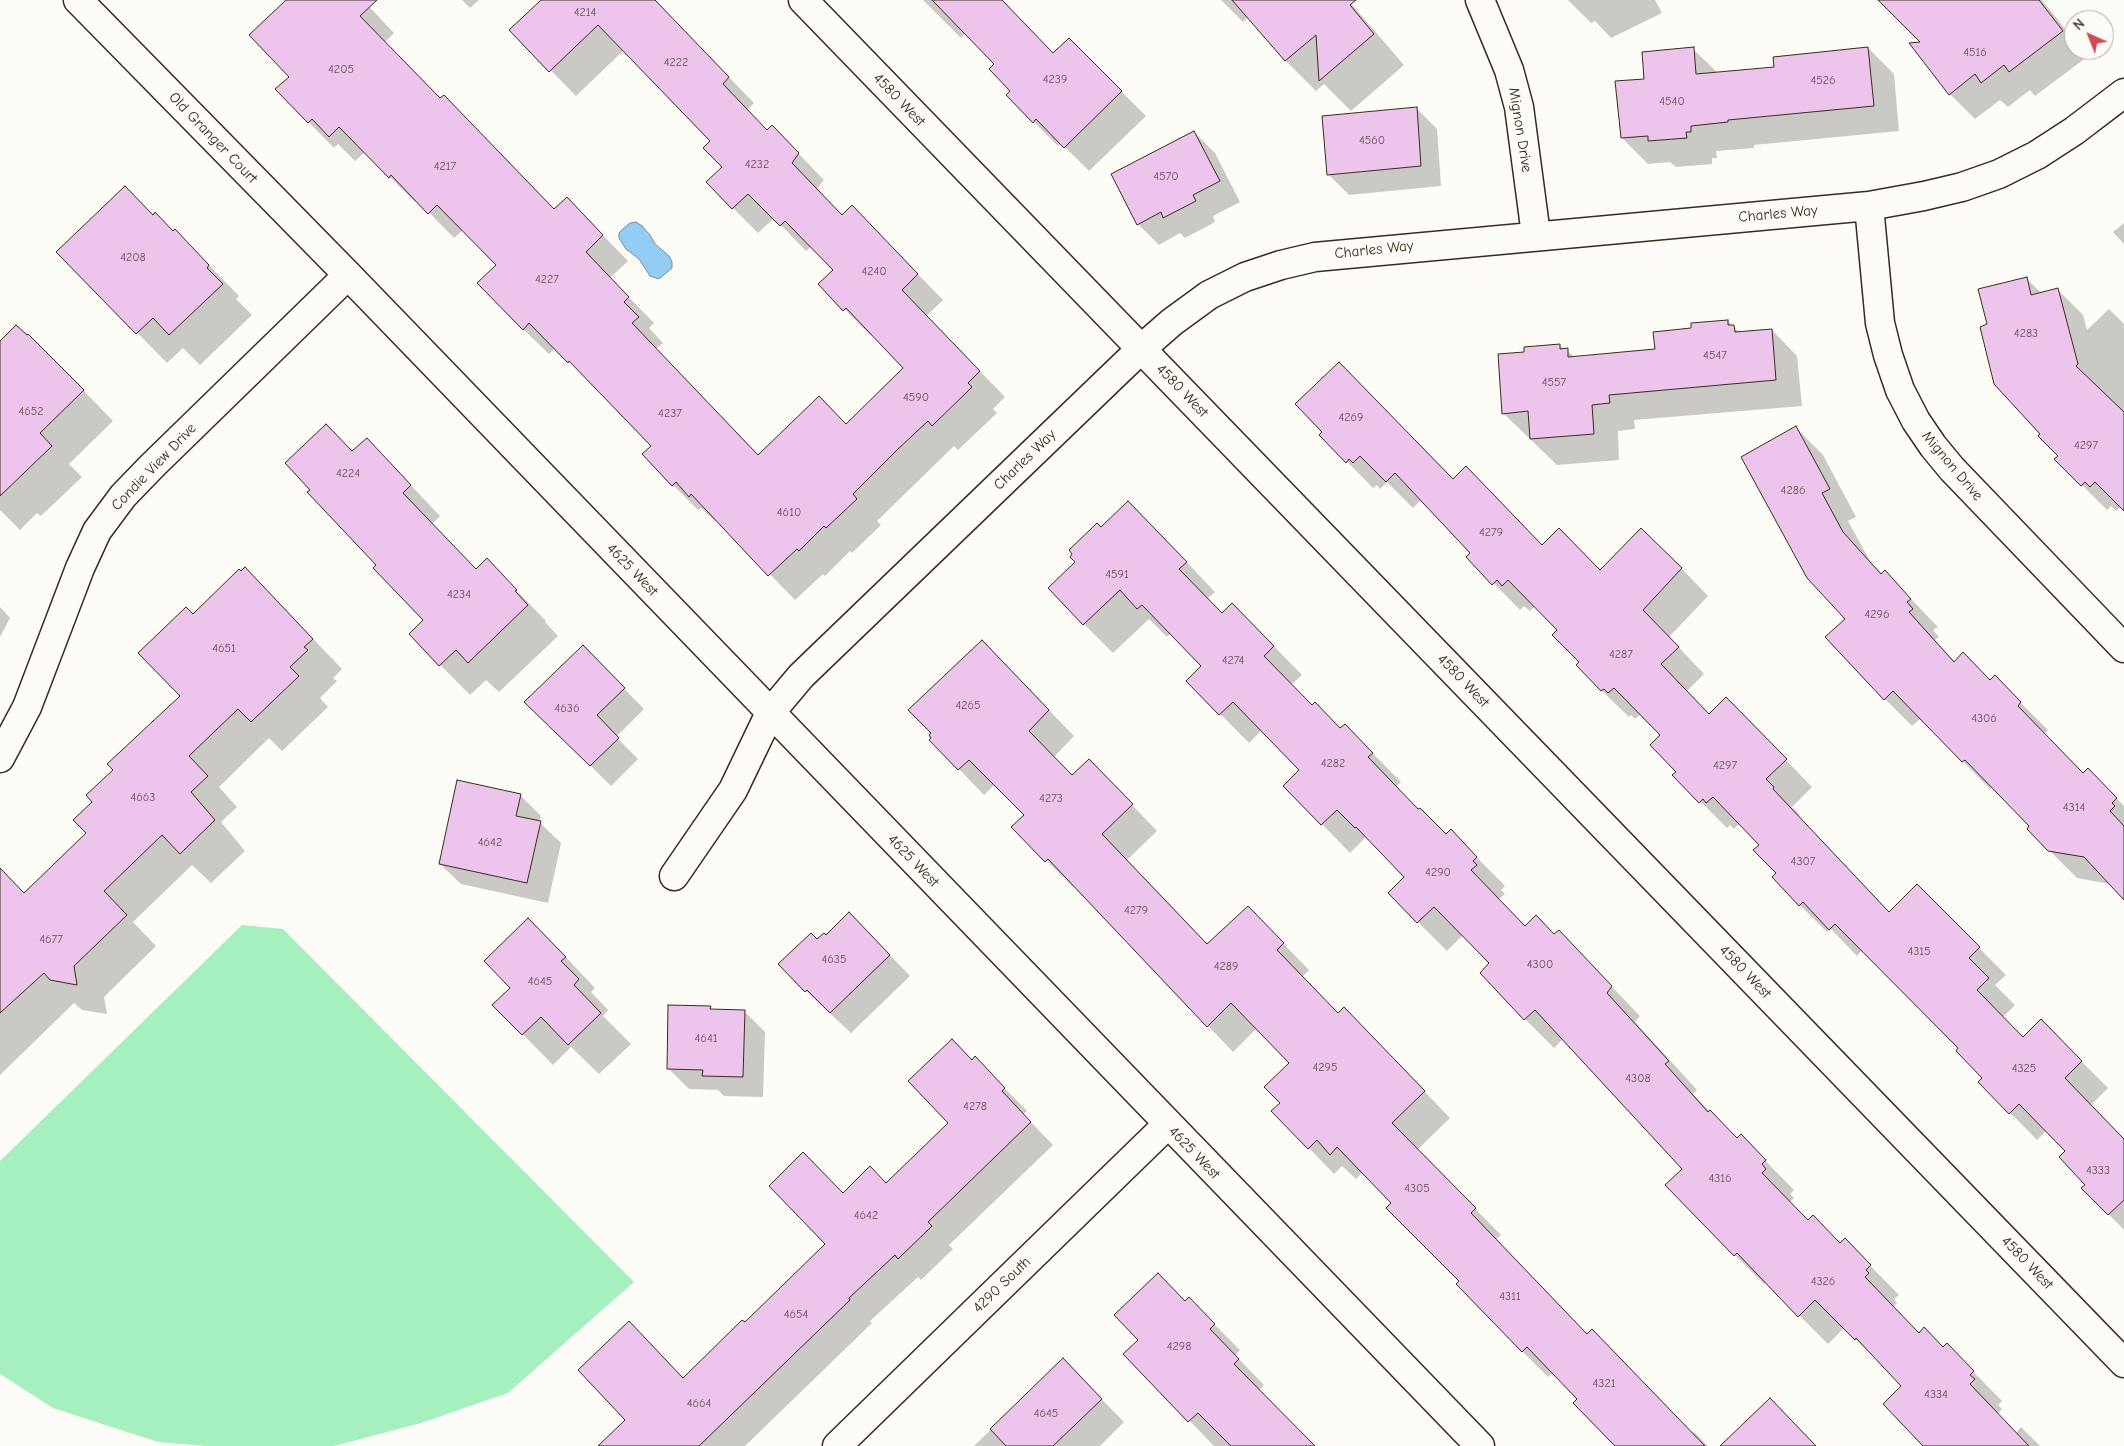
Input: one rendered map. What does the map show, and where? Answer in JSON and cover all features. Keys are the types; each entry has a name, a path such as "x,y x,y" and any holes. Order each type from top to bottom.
{"street":[{"name":"Old Granger Court","path":"78,0 348,275"},
{"name":"4580 West","path":"803,0 2124,1363"},
{"name":"Mignon Drive","path":"1480,0 1509,70 1519,107 1536,236"},
{"name":"Charles Way","path":"674,876 733,790 770,713 801,676 1141,349 1172,322 1209,295 1245,277 1280,265 1349,252 1869,206 1924,196 1962,187 1999,174 2037,155 2124,93"},
{"name":"Mignon Drive","path":"1869,206 1880,323 1897,381 1916,421 1952,469 2124,648"},
{"name":"4625 West","path":"348,275 1480,1446"},
{"name":"Condie View Drive","path":"0,758 27,706 80,568 97,531 123,496 152,466 348,275"},
{"name":"4290 South","path":"838,1446 1167,1124"}],"green space":[{"path":"242,925 283,929 634,1282 508,1393 421,1423 334,1446 206,1446 158,1442 53,1408 0,1374 0,1161"}],"water":[{"path":"636,222 650,235 655,244 669,256 672,262 672,268 659,279 650,276 639,259 626,249 619,238 619,233 624,228 630,223"}],"building":[{"path":"286,0 377,0 360,16 440,98 444,95 554,209 567,197 603,235 586,252 629,297 624,302 639,317 632,323 758,455 819,396 846,424 903,368 846,308 843,311 818,284 833,270 785,221 780,226 748,194 732,209 706,182 722,167 703,148 710,141 598,25 549,72 509,30 541,0 655,0 729,77 723,84 767,130 772,125 799,153 792,163 842,215 852,205 918,274 902,290 980,371 968,383 972,387 932,426 928,421 853,494 857,499 826,528 824,526 799,551 797,549 768,576 691,494 689,497 676,482 672,486 642,454 651,446 569,361 568,363 529,323 523,330 477,283 496,265 437,205 428,214 391,175 389,178 339,127 329,137 312,119 308,123 275,89 289,77 249,35"},
{"path":"932,0 1002,0 1053,53 1069,38 1122,91 1064,148 1036,119 1033,123 1006,95 1010,91 989,69 994,64"},
{"path":"1232,0 1356,0 1350,5 1374,34 1319,81 1316,35 1285,61"},
{"path":"1878,0 2039,0 2063,31 2009,72 2004,65 1981,83 1975,74 1949,95 1909,43 1920,42"},
{"path":"1694,47 1696,74 1774,67 1773,57 1868,47 1874,106 1728,120 1728,122 1691,126 1691,132 1686,132 1687,138 1648,141 1648,136 1621,138 1615,81 1644,79 1642,52"},
{"path":"1417,107 1421,166 1327,175 1322,116"},
{"path":"1194,131 1220,181 1193,195 1196,201 1163,218 1161,212 1137,225 1111,174"},
{"path":"125,186 153,215 155,212 173,231 175,229 209,265 207,268 223,284 169,335 153,318 136,334 56,252"},
{"path":"2027,277 2031,295 2058,288 2078,364 2076,366 2124,412 2124,511 2095,482 2090,487 2085,482 2081,486 2054,459 2058,456 2038,436 2040,434 1994,384 1980,327 1987,324 1978,289"},
{"path":"1728,320 1728,325 1734,325 1735,332 1772,329 1776,380 1609,395 1610,403 1592,405 1594,434 1530,439 1528,411 1502,414 1498,354 1524,352 1524,347 1560,344 1560,349 1568,348 1568,357 1655,349 1653,332 1691,328 1691,323"},
{"path":"16,325 28,334 84,390 40,433 52,446 0,496 0,341"},
{"path":"1339,362 1453,479 1466,466 1542,545 1559,528 1600,570 1641,528 1682,568 1643,610 1679,647 1661,664 1709,714 1726,697 1787,759 1766,779 1774,787 1773,789 1889,912 1917,884 1980,947 1969,958 1989,978 1977,990 2023,1037 2041,1019 2082,1061 2065,1078 2124,1139 2124,1200 2108,1215 2081,1188 2085,1185 2059,1157 2065,1151 2019,1104 2009,1114 1978,1082 1982,1078 1956,1051 1958,1048 1835,924 1829,930 1803,902 1799,906 1772,877 1776,873 1753,850 1759,845 1713,797 1706,803 1703,799 1699,803 1672,775 1676,772 1650,745 1660,735 1614,688 1608,693 1604,689 1601,691 1576,665 1579,662 1552,635 1557,630 1508,580 1502,586 1497,580 1492,585 1466,557 1470,553 1395,473 1386,482 1360,456 1353,463 1349,459 1346,463 1319,435 1322,432 1295,404"},
{"path":"326,424 352,451 367,438 411,485 403,493 476,569 487,558 517,590 515,591 528,605 468,663 456,650 439,666 409,634 423,620 373,568 376,565 307,492 310,490 285,463"},
{"path":"1796,426 1830,489 1822,493 1843,532 1881,574 1885,570 1911,599 1907,602 1913,609 1909,612 1954,662 1963,652 1990,680 1995,675 2021,702 2018,706 2083,773 2088,768 2117,798 2112,803 2115,806 2110,811 2124,826 2124,900 2084,857 2048,851 2027,829 2029,826 1965,760 1962,762 1893,691 1884,700 1825,637 1845,619 1807,578 1741,457"},
{"path":"1128,501 1187,562 1179,569 1222,613 1232,603 1274,646 1264,656 1312,705 1315,702 1340,728 1345,724 1373,753 1368,757 1418,809 1420,808 1446,834 1451,829 1477,857 1473,861 1477,865 1471,870 1525,926 1536,915 1554,934 1559,930 1612,986 1607,993 1669,1061 1665,1064 1708,1112 1710,1110 1737,1138 1741,1134 1766,1160 1762,1164 1766,1169 1762,1173 1808,1220 1813,1215 1840,1243 1845,1238 1871,1265 1866,1270 1869,1273 1865,1277 1919,1333 1924,1327 1943,1347 1947,1343 1974,1371 1970,1375 1975,1379 1970,1384 2029,1446 1923,1446 1883,1404 1901,1386 1856,1338 1855,1340 1815,1300 1798,1317 1737,1253 1734,1256 1665,1185 1682,1169 1535,1010 1524,1020 1480,973 1489,963 1434,907 1417,923 1388,893 1404,877 1356,827 1337,810 1321,825 1283,786 1299,770 1233,702 1219,715 1186,681 1201,666 1142,605 1137,609 1120,590 1083,625 1048,588 1075,562 1070,557 1072,554 1069,550 1097,523 1101,527"},
{"path":"245,567 313,639 304,647 308,650 290,667 299,676 251,722 238,709 189,756 208,776 191,792 215,820 180,854 162,835 104,891 127,915 74,966 77,985 50,980 44,973 0,1013 0,868 24,893 86,833 73,820 92,802 86,795 113,770 107,764 180,696 138,653 186,607 193,614 239,569 241,571"},
{"path":"982,640 1049,710 1029,731 1072,775 1089,759 1133,804 1102,834 1207,944 1248,906 1284,943 1277,950 1338,1013 1344,1007 1425,1091 1392,1123 1476,1208 1471,1213 1587,1334 1592,1329 1705,1446 1615,1446 1573,1403 1577,1399 1527,1347 1522,1352 1456,1284 1459,1281 1386,1208 1391,1203 1337,1147 1330,1155 1317,1140 1308,1149 1271,1111 1280,1103 1264,1087 1289,1063 1231,1003 1207,1027 1048,859 1045,862 1011,827 1024,815 969,760 958,770 929,740 931,733 908,710"},
{"path":"583,645 625,688 597,715 619,738 590,766 524,702"},
{"path":"457,780 521,794 516,816 541,821 527,883 439,864"},
{"path":"849,912 890,955 830,1013 807,990 805,992 778,964 811,933 817,939 824,933 826,935"},
{"path":"528,918 566,957 561,961 579,979 574,985 601,1013 568,1045 541,1017 522,1035 492,1005 510,988 484,961"},
{"path":"668,1005 711,1006 710,1009 745,1010 743,1077 702,1076 703,1070 667,1069"},
{"path":"952,1039 972,1060 975,1056 1005,1088 1002,1091 1031,1122 928,1222 932,1226 898,1259 895,1255 849,1298 850,1300 699,1446 598,1446 625,1420 578,1370 629,1321 683,1378 742,1320 745,1322 825,1244 769,1186 803,1152 843,1193 870,1166 886,1183 948,1123 908,1081"},
{"path":"1158,1273 1185,1301 1189,1297 1215,1324 1210,1329 1239,1359 1234,1364 1315,1446 1231,1446 1198,1413 1188,1422 1123,1354 1138,1340 1114,1315"},
{"path":"1063,1358 1102,1399 1053,1446 1006,1446 990,1429"},
{"path":"1770,1398 1816,1446 1720,1446"}]}
